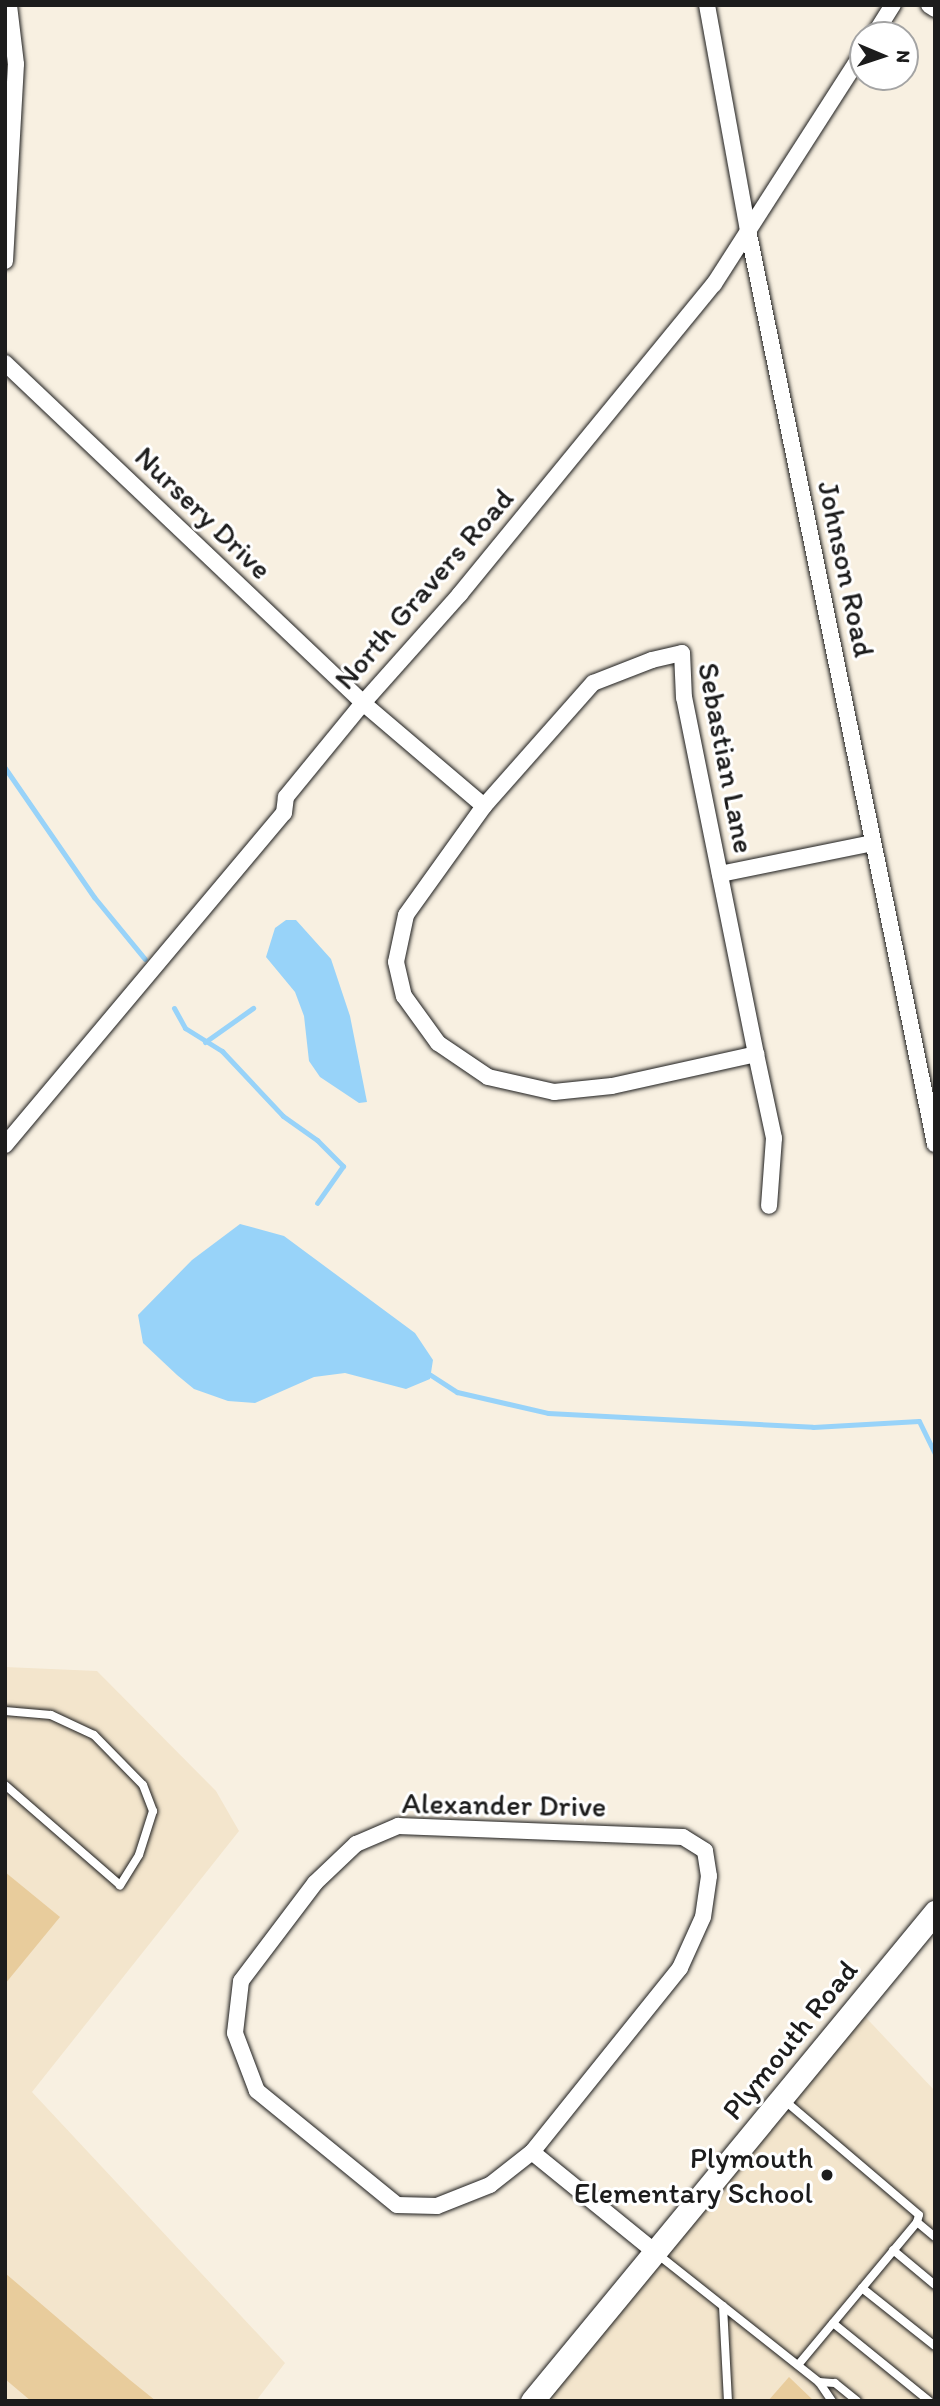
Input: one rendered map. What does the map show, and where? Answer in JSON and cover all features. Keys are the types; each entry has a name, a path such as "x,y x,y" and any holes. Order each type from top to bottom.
{"main road":[{"name":"Plymouth Road","path":"532,2401 935,1912"}],"street":[{"path":"5,261 16,64 9,5"},
{"name":"Johnson Road","path":"707,5 748,230 935,1144"},
{"path":"883,21 893,5"},
{"path":"929,5 935,9"},
{"name":"North Gravers Road","path":"5,1146 284,813 286,797 363,703 460,594 697,304 849,74"},
{"name":"Nursery Drive","path":"5,363 363,703"},
{"name":"Sebastian Lane","path":"756,1054 612,1086 554,1092 488,1077 438,1043 404,996 396,962 405,915 484,806 593,683 652,660 682,653 684,698 774,1138 769,1206"},
{"path":"363,703 484,806"},
{"name":"Sebastian Lane","path":"720,874 873,843"},
{"name":"Alexander Drive","path":"398,1826 683,1837 705,1851 709,1876 703,1917 680,1968 532,2152 490,2185 437,2206 397,2205 257,2091 235,2033 242,1981 315,1883 356,1844 398,1826"},
{"path":"532,2152 655,2252"}],"lane":[{"path":"5,1711 51,1715 94,1735 144,1785 153,1811 139,1855 120,1885 5,1785"},
{"path":"782,2098 919,2215 917,2222 798,2365"},
{"path":"917,2222 935,2237"},
{"path":"893,2250 935,2284"},
{"path":"655,2252 819,2382 832,2401"},
{"path":"862,2288 935,2346"},
{"path":"723,2306 728,2401"},
{"path":"832,2323 929,2401"},
{"path":"819,2382 835,2383 857,2401"}],"shaded area":[{"path":"5,1667 97,1671 216,1791 239,1831 32,2092 285,2363 256,2401 5,2401"},
{"name":"Plymouth Elementary School","path":"857,2008 935,2091 935,2401 532,2401"}],"water":[{"path":"286,920 296,920 331,959 350,1016 367,1102 359,1103 320,1077 309,1061 304,1016 295,992 266,957 275,928"},
{"path":"240,1224 284,1236 415,1333 433,1360 430,1379 406,1389 345,1373 314,1377 255,1403 228,1401 194,1389 143,1343 138,1315 192,1260"}],"building":[{"path":"5,1872 60,1917 5,1984"},
{"path":"5,2273 156,2401 31,2401 5,2379"},
{"path":"789,2377 814,2401 768,2401"}],"waterway":[{"path":"5,768 94,897 145,959"},
{"path":"174,1008 185,1028 222,1051 283,1116 317,1140 343,1166 317,1203"},
{"path":"205,1042 253,1008"},
{"path":"426,1372 457,1392 548,1413 813,1427 919,1421 935,1454"}],"place":[{"name":"Plymouth Elementary School","path":"827,2175"}]}
